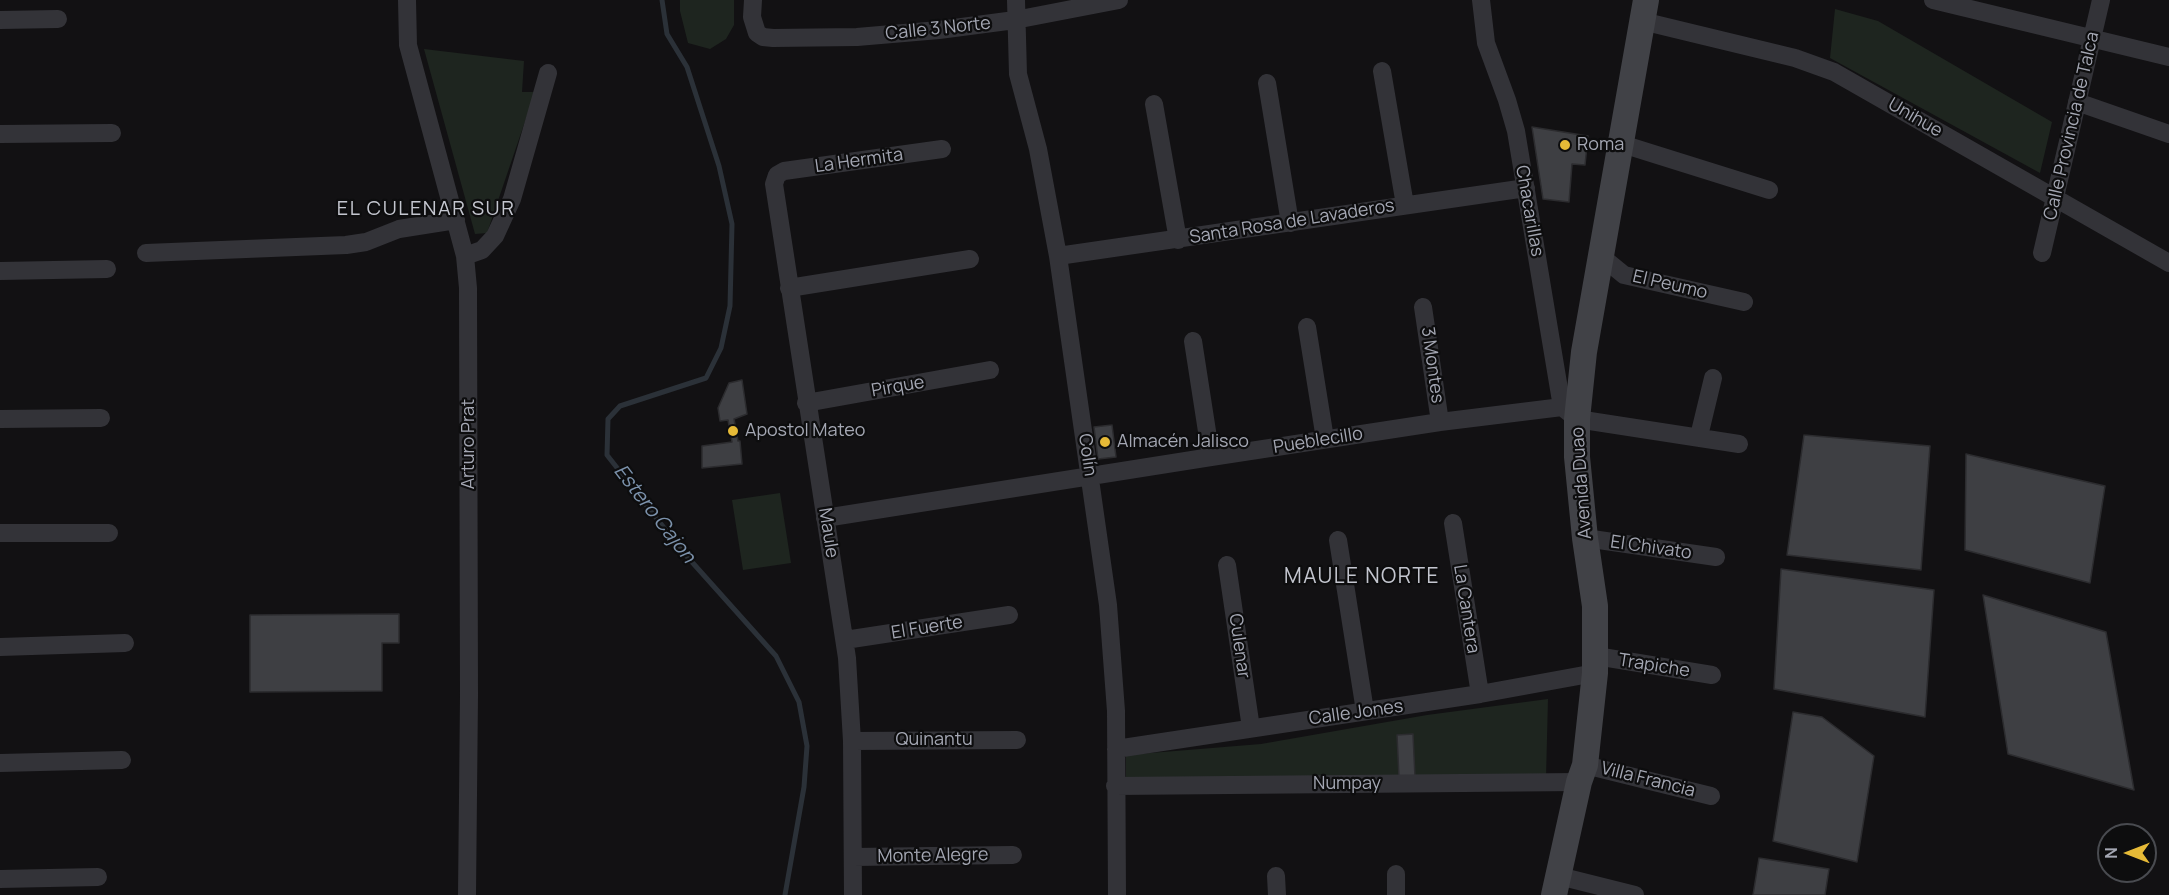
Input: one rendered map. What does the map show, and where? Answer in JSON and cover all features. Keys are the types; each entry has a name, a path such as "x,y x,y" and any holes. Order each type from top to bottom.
{"street":[{"name":"Arturo Prat","path":"407,0 408,45 465,256 468,288 467,895"},
{"name":"Calle 3 Norte","path":"753,0 752,17 757,33 773,38 857,37 939,30 1016,20 1119,0"},
{"name":"Colín","path":"1016,0 1019,82 1038,149 1058,256 1111,639 1116,711 1117,895"},
{"name":"Chacarillas","path":"1481,0 1486,43 1512,114 1570,413"},
{"path":"1933,0 2169,57"},
{"name":"Calle Provincia de Talca","path":"2042,253 2102,0"},
{"name":"Avenida Duao","path":"1556,886 1582,774 1595,665 1595,606 1570,413 1602,257 1644,11"},
{"name":"Unihue","path":"1644,11 1834,72 2169,263"},
{"path":"0,20 58,20"},
{"path":"1382,71 1405,205"},
{"path":"465,256 482,250 495,236 512,199 548,73"},
{"path":"1267,83 1290,223"},
{"path":"2077,102 2169,134"},
{"path":"1154,104 1178,240"},
{"path":"0,134 112,133"},
{"path":"1622,144 1769,189"},
{"name":"La Hermita","path":"777,175 784,171 942,149"},
{"name":"Maule","path":"777,175 774,184 844,640 852,741 853,895"},
{"name":"Santa Rosa de Lavaderos","path":"1058,256 1526,188"},
{"path":"146,253 346,245 366,242 399,229 456,220"},
{"name":"El Peumo","path":"1602,257 1623,275 1744,302"},
{"path":"789,288 970,260"},
{"path":"0,271 107,269"},
{"name":"3 Montes","path":"1423,307 1440,422"},
{"path":"1307,327 1325,440"},
{"path":"1193,340 1211,457"},
{"name":"Pirque","path":"806,403 990,370"},
{"path":"1699,436 1713,378"},
{"name":"Pueblecillo","path":"825,518 1440,422 1570,413 1739,444"},
{"path":"0,419 101,418"},
{"name":"La Cantera","path":"1453,523 1480,694"},
{"path":"0,533 109,533"},
{"name":"El Chivato","path":"1585,538 1716,557"},
{"path":"1338,540 1365,711"},
{"name":"Culenar","path":"1227,565 1251,728"},
{"name":"El Fuerte","path":"844,640 1009,615"},
{"path":"0,647 125,643"},
{"name":"Calle Jones","path":"1116,749 1480,694 1595,665"},
{"name":"Trapiche","path":"1595,665 1712,675"},
{"name":"Quinantu","path":"852,741 1017,740"},
{"path":"0,763 122,760"},
{"name":"Numpay","path":"1115,786 1582,774"},
{"name":"Villa Francia","path":"1582,774 1711,796"},
{"name":"Monte Alegre","path":"853,857 1013,855"},
{"path":"1396,874 1396,895"},
{"path":"1276,876 1277,895"},
{"path":"0,879 98,877"},
{"path":"1556,886 1635,895"}],"shaded area":[{"path":"680,0 734,0 734,25 726,39 710,49 688,43 680,11"},
{"path":"1835,9 1878,21 2052,122 2040,173 1830,58"},
{"path":"424,49 524,61 522,92 535,92 487,233 475,234"},
{"path":"780,493 791,563 743,570 732,500"},
{"path":"1548,699 1546,778 1126,779 1126,755 1261,744 1427,715"}],"building":[{"path":"1532,127 1588,136 1585,165 1572,164 1569,202 1543,199"},
{"name":"Apostol Mateo","path":"742,380 747,414 734,419 738,441 740,441 742,464 702,468 702,446 732,442 728,420 720,421 718,408 729,383"},
{"name":"Almacén Jalisco","path":"1112,425 1116,457 1098,459 1094,427"},
{"path":"1804,435 1930,446 1921,570 1787,555"},
{"path":"1966,454 2105,486 2090,583 1965,550"},
{"path":"1781,569 1934,590 1925,717 1774,689"},
{"path":"1983,595 2106,632 2134,790 2008,754"},
{"path":"399,614 399,643 382,643 382,691 250,692 250,615"},
{"path":"1793,712 1822,717 1874,756 1857,862 1773,841"},
{"path":"1413,734 1415,777 1399,778 1397,735"},
{"path":"1759,858 1829,869 1825,895 1753,895"}],"waterway":[{"name":"Estero Cajon","path":"662,0 667,34 687,67 719,166 732,224 730,306 721,348 706,378 620,406 608,419 607,455 683,552 776,656 799,702 807,746 804,787 785,895"}],"place":[{"name":"Roma","path":"1565,145"},
{"name":"Apostol Mateo","path":"733,431"},
{"name":"Almacén Jalisco","path":"1105,442"}],"district":[{"name":"EL CULENAR SUR","path":"426,209"},
{"name":"MAULE NORTE","path":"1362,577"}]}
